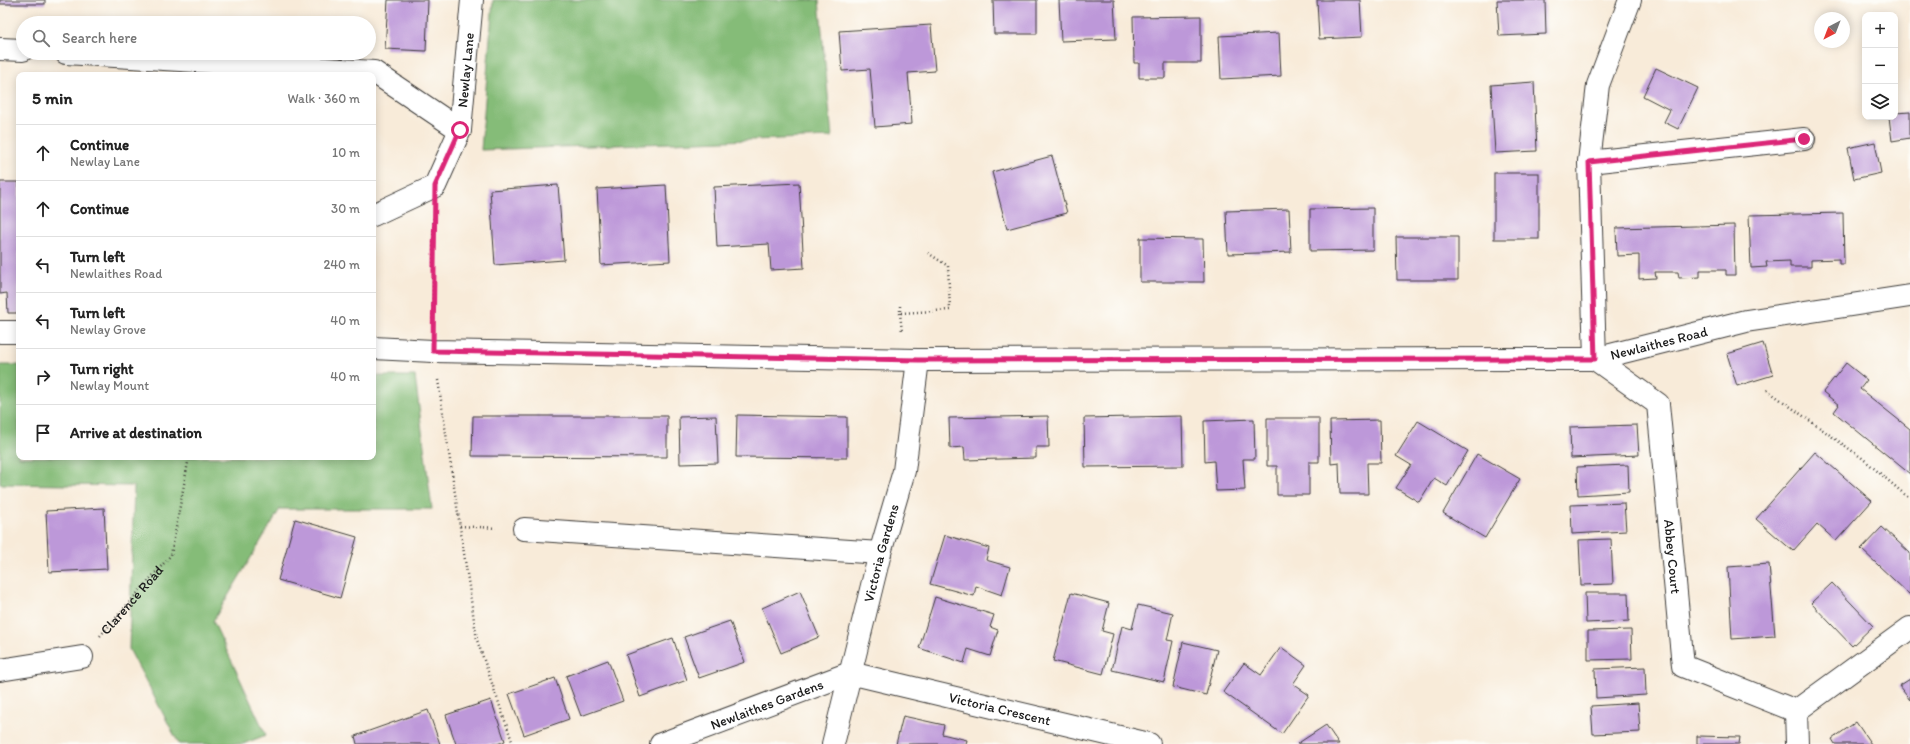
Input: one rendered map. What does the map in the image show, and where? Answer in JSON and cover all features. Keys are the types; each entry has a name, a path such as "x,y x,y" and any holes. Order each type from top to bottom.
{"street":[{"name":"Newlay Lane","path":"435,186 460,130 472,0"},
{"path":"1595,359 1589,162 1598,84 1630,0"},
{"path":"0,49 16,50"},
{"path":"179,60 374,72"},
{"path":"376,73 460,130"},
{"path":"1589,162 1804,139"},
{"path":"376,214 435,186"},
{"name":"Newlaithes Road","path":"376,348 433,351 918,360 1595,359 1746,321 1910,296"},
{"path":"0,332 16,332"},
{"name":"Abbey Court","path":"1595,359 1658,404 1683,666 1796,711"},
{"name":"Victoria Gardens","path":"833,744 880,554 904,471 918,360"},
{"path":"524,529 880,554"},
{"path":"1797,744 1796,711 1910,628"},
{"path":"0,670 82,657"},
{"name":"Newlaithes Gardens","path":"661,744 850,673"},
{"name":"Victoria Crescent","path":"850,673 1149,744"}],"path":[{"path":"435,186 433,351 478,640 513,744"},
{"path":"900,306 900,313 950,310 948,266 928,253"},
{"path":"1766,390 1862,458 1910,499"},
{"name":"Clarence Road","path":"82,657 171,555 188,460"},
{"path":"460,526 524,529"}],"green space":[{"path":"493,0 819,0 832,137 481,150"},
{"path":"0,365 16,365 16,460 376,460 376,376 415,376 432,509 280,509 213,621 266,735 243,744 179,744 129,649 134,486 0,484"}],"building":[{"path":"0,0 45,0 45,4 0,4"},
{"path":"388,0 428,0 426,51 385,49"},
{"path":"993,0 1037,0 1037,34 994,34"},
{"path":"1059,0 1114,0 1116,39 1061,41"},
{"path":"1317,0 1360,0 1362,37 1319,39"},
{"path":"1497,0 1545,0 1546,34 1499,36"},
{"path":"1201,16 1201,63 1165,63 1165,78 1139,78 1139,63 1134,63 1133,17"},
{"path":"931,25 935,71 908,73 912,124 875,127 870,69 842,71 839,31"},
{"path":"1279,33 1281,76 1221,79 1219,36"},
{"path":"1656,68 1698,88 1678,129 1664,122 1670,110 1643,96"},
{"path":"1534,82 1537,151 1495,153 1491,85"},
{"path":"1910,112 1910,138 1892,141 1889,120 1898,120 1898,113"},
{"path":"1875,142 1881,173 1854,179 1848,148"},
{"path":"1052,156 1067,213 1007,229 992,172"},
{"path":"1494,173 1539,173 1539,239 1494,239"},
{"path":"0,182 16,182 16,313 8,313 7,293 0,294"},
{"path":"799,183 804,268 771,270 769,244 717,247 714,187"},
{"path":"558,185 564,260 495,265 490,190"},
{"path":"666,185 670,261 601,265 597,189"},
{"path":"1373,208 1373,250 1310,251 1310,209"},
{"path":"1289,209 1291,252 1228,254 1226,211"},
{"path":"1843,213 1844,264 1839,264 1839,259 1811,260 1811,267 1790,267 1790,261 1766,262 1767,267 1751,268 1749,215"},
{"path":"1734,225 1735,275 1726,275 1726,270 1700,270 1700,277 1679,278 1678,272 1655,272 1656,278 1639,279 1639,255 1617,256 1616,228"},
{"path":"1396,237 1458,237 1458,280 1397,280"},
{"path":"1140,238 1203,239 1204,282 1140,282"},
{"path":"1763,343 1773,375 1737,386 1727,354"},
{"path":"1846,363 1867,380 1860,389 1910,429 1910,474 1834,412 1839,405 1823,392"},
{"path":"737,415 847,417 847,458 736,457"},
{"path":"473,416 667,416 667,457 472,456"},
{"path":"716,416 718,463 680,464 679,417"},
{"path":"1048,416 1049,447 1036,447 1036,458 965,460 964,447 950,448 949,418"},
{"path":"1182,416 1183,466 1085,467 1084,418"},
{"path":"1267,418 1319,418 1319,462 1309,462 1309,495 1277,495 1277,466 1267,466"},
{"path":"1254,419 1255,459 1243,459 1245,490 1216,491 1214,461 1205,462 1204,421"},
{"path":"1380,420 1381,463 1367,463 1368,494 1340,494 1339,463 1331,464 1330,421"},
{"path":"1418,421 1468,451 1447,486 1434,478 1419,502 1396,488 1411,465 1396,456"},
{"path":"1637,425 1639,455 1571,458 1570,427"},
{"path":"1815,452 1872,501 1836,541 1817,524 1793,551 1756,519"},
{"path":"1477,454 1520,479 1485,538 1443,513"},
{"path":"1628,465 1629,492 1578,495 1577,467"},
{"path":"1624,503 1626,531 1572,534 1571,505"},
{"path":"104,508 107,569 49,572 46,511"},
{"path":"295,519 357,537 340,598 278,580"},
{"path":"1882,527 1910,553 1910,595 1861,549"},
{"path":"945,535 989,548 986,560 1010,567 1002,595 976,586 974,596 930,584"},
{"path":"1611,539 1613,584 1581,585 1579,540"},
{"path":"1769,564 1775,636 1732,639 1728,567"},
{"path":"1832,583 1873,626 1852,646 1811,603"},
{"path":"800,591 819,637 781,653 762,608"},
{"path":"1071,593 1109,603 1102,631 1113,634 1103,674 1053,661"},
{"path":"1585,593 1628,593 1629,621 1586,623"},
{"path":"935,597 994,615 990,627 998,630 990,656 968,649 964,663 919,648"},
{"path":"1138,605 1173,613 1167,640 1173,641 1164,682 1112,670 1122,626 1132,629"},
{"path":"730,621 745,662 699,678 684,637"},
{"path":"1631,630 1632,659 1588,660 1588,631"},
{"path":"673,638 687,680 640,697 626,655"},
{"path":"1183,642 1217,650 1206,695 1173,687"},
{"path":"1281,647 1306,665 1293,684 1309,695 1282,734 1223,692 1244,663 1261,675"},
{"path":"608,660 623,701 581,716 566,676"},
{"path":"1645,667 1646,695 1596,698 1595,669"},
{"path":"555,678 569,719 524,735 509,694"},
{"path":"1910,679 1910,700 1899,686"},
{"path":"491,700 505,741 497,744 456,744 446,715"},
{"path":"1638,703 1640,732 1593,734 1591,706"},
{"path":"428,710 440,744 357,744 355,736"},
{"path":"903,716 944,725 942,734 967,740 966,744 896,744"},
{"path":"1856,722 1871,744 1835,744 1832,739"},
{"path":"1326,725 1339,744 1297,744"},
{"path":"1697,736 1740,737 1739,744 1697,744"}],"route":[{"path":"460,130 435,186 433,351 918,360 1595,359 1589,162 1804,139"}]}
